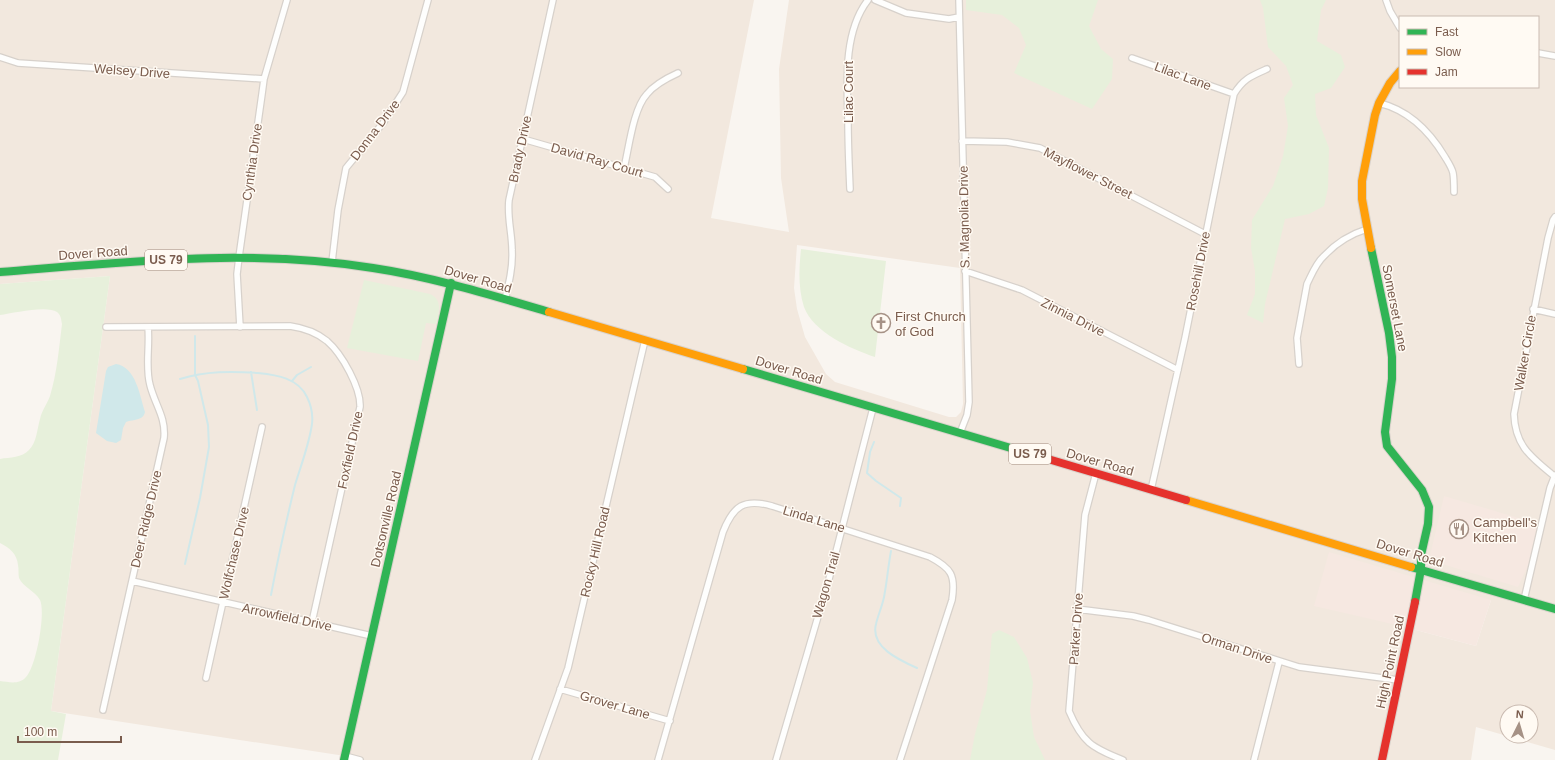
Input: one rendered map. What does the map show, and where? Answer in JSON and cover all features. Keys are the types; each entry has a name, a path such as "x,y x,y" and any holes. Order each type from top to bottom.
{"main road":[{"name":"Somerset Lane","path":"1399,72 1390,83 1379,103 1375,115 1362,181 1362,199 1392,356 1392,379 1386,424 1388,446 1422,490 1429,507 1428,524 1421,555 1421,569"},
{"name":"Dover Road","path":"0,272 162,260 238,257 352,264 451,283 1555,609"},
{"name":"Dotsonville Road","path":"345,758 451,283"},
{"name":"High Point Road","path":"1382,760 1421,569"}],"street":[{"name":"Cynthia Drive","path":"240,327 237,274 238,257 264,79 287,0"},
{"name":"Donna Drive","path":"332,262 332,250 346,168 383,123 403,92 428,0"},
{"name":"Brady Drive","path":"505,299 512,261 508,209 553,0"},
{"name":"Lilac Court","path":"850,189 847,82 848,60 858,19 862,8 868,0"},
{"path":"875,0 906,13 949,19 959,17"},
{"name":"S. Magnolia Drive","path":"959,0 968,402 967,415 960,434"},
{"path":"1386,0 1399,26"},
{"path":"1539,53 1555,56"},
{"name":"Welsey Drive","path":"0,57 18,63 264,79"},
{"name":"Lilac Lane","path":"1132,58 1234,94"},
{"name":"Rosehill Drive","path":"1151,490 1173,397 1234,94 1240,84 1250,77 1267,69"},
{"path":"624,168 636,115 642,100 655,86 678,73"},
{"path":"1379,103 1389,105 1399,110 1424,129 1442,151 1451,168 1453,173 1454,192"},
{"name":"David Ray Court","path":"523,139 655,177 668,189"},
{"name":"Mayflower Street","path":"962,141 1007,142 1040,148 1205,234"},
{"name":"Walker Circle","path":"1524,600 1554,476 1522,446 1518,439 1514,425 1514,414 1533,309 1548,238 1555,217"},
{"path":"1299,364 1297,338 1311,276 1323,256 1351,235 1367,228"},
{"name":"Zinnia Drive","path":"965,271 1022,290 1178,370"},
{"path":"1533,309 1555,314"},
{"name":"Foxfield Drive","path":"106,327 290,326 311,331 324,338 334,348 353,378 360,401 359,412 312,622"},
{"name":"Deer Ridge Drive","path":"103,710 163,448 164,432 162,417 150,386 148,368 148,327"},
{"name":"Rocky Hill Road","path":"535,760 568,668 645,340"},
{"name":"Wagon Trail","path":"776,760 829,579 873,408"},
{"name":"Wolfchase Drive","path":"206,678 262,427"},
{"name":"Parker Drive","path":"1096,474 1085,515 1069,711 1077,730 1089,743 1106,754 1123,760"},
{"name":"Linda Lane","path":"658,760 728,518 744,504 760,504 930,556 944,566 953,575 954,586 952,600 900,760"},
{"name":"Arrowfield Drive","path":"132,581 372,636"},
{"name":"Orman Drive","path":"1077,609 1134,616 1299,667 1398,680"},
{"path":"1254,760 1279,662"},
{"name":"Grover Lane","path":"560,689 670,722"},
{"path":"345,758 360,760"}],"shaded area":[{"path":"0,0 754,0 711,218 789,232 781,178 779,69 789,0 1555,0 1555,750 1534,744 1539,744 1539,704 1499,704 1499,734 1476,727 1471,760 344,760 345,756 51,711 110,276 0,284","holes":["797,245 960,268 963,404 961,412 956,417 949,417 835,382 826,374 805,337 797,309 794,288","1491,600 1476,646 1401,626"]},
{"path":"1444,496 1539,524 1530,561 1518,587 1429,560"},
{"path":"1329,552 1491,600 1476,646 1401,626 1314,606"}],"green space":[{"path":"966,0 1098,0 1089,26 1101,49 1113,59 1112,79 1092,109 1014,73 1026,45 1019,28 1002,15 966,10"},
{"path":"1260,0 1326,0 1321,10 1317,41 1341,55 1345,67 1331,88 1315,94 1316,115 1329,148 1328,188 1324,206 1309,214 1285,219 1265,304 1263,323 1247,315 1255,294 1255,271 1251,248 1252,220 1273,186 1283,156 1288,126 1284,98 1293,85 1286,66 1268,47 1263,8"},
{"path":"801,249 886,261 875,357 844,344 824,332 809,316 804,307 800,285 799,271"},
{"path":"110,276 51,711 66,714 58,760 0,760 0,681 14,682 23,680 30,671 39,640 42,607 40,600 23,584 19,578 15,555 10,549 0,543 0,459 16,457 26,453 34,443 43,410 50,396 58,360 62,324 61,317 57,312 46,309 0,315 0,284"},
{"path":"364,280 430,294 437,300 439,307 436,324 426,323 418,361 347,348"},
{"path":"999,630 1014,637 1027,658 1033,683 1030,711 1034,737 1045,760 970,760 975,734 987,690 992,634"}],"water":[{"path":"116,364 123,366 133,376 145,412 142,417 126,422 123,428 121,440 116,443 107,441 96,433 106,371 108,367"}],"waterway":[{"path":"185,564 200,498 209,447 208,425 198,381 195,375 195,336"},
{"path":"292,381 297,375 311,367"},
{"path":"180,379 199,374 219,372 248,372 279,376 293,382 298,386 308,400 312,417 311,432 295,485 271,595"},
{"path":"251,372 257,410"},
{"path":"874,442 870,452 867,473 901,498 900,506"},
{"path":"891,551 884,597 875,632 877,639 888,652 917,668"}],"traffic: fast":[{"path":"1371,248 1389,333 1392,357 1392,379 1385,432 1387,446 1422,490 1429,507 1428,524 1421,555 1421,569 1415,602"},
{"path":"0,272 94,264 187,259 280,259 326,262 418,276 549,312"},
{"path":"344,760 451,283"},
{"path":"743,369 1048,459"},
{"path":"1411,567 1555,609"}],"traffic: slow":[{"path":"1371,248 1362,199 1362,181 1375,115 1379,103 1390,83 1399,72"},
{"path":"549,312 743,369"},
{"path":"1186,500 1411,567"}],"traffic: jam":[{"path":"1048,459 1186,500"},
{"path":"1382,760 1415,602"}],"place":[{"name":"First Church of God","path":"881,323"},
{"name":"Campbell's Kitchen","path":"1459,529"}]}
